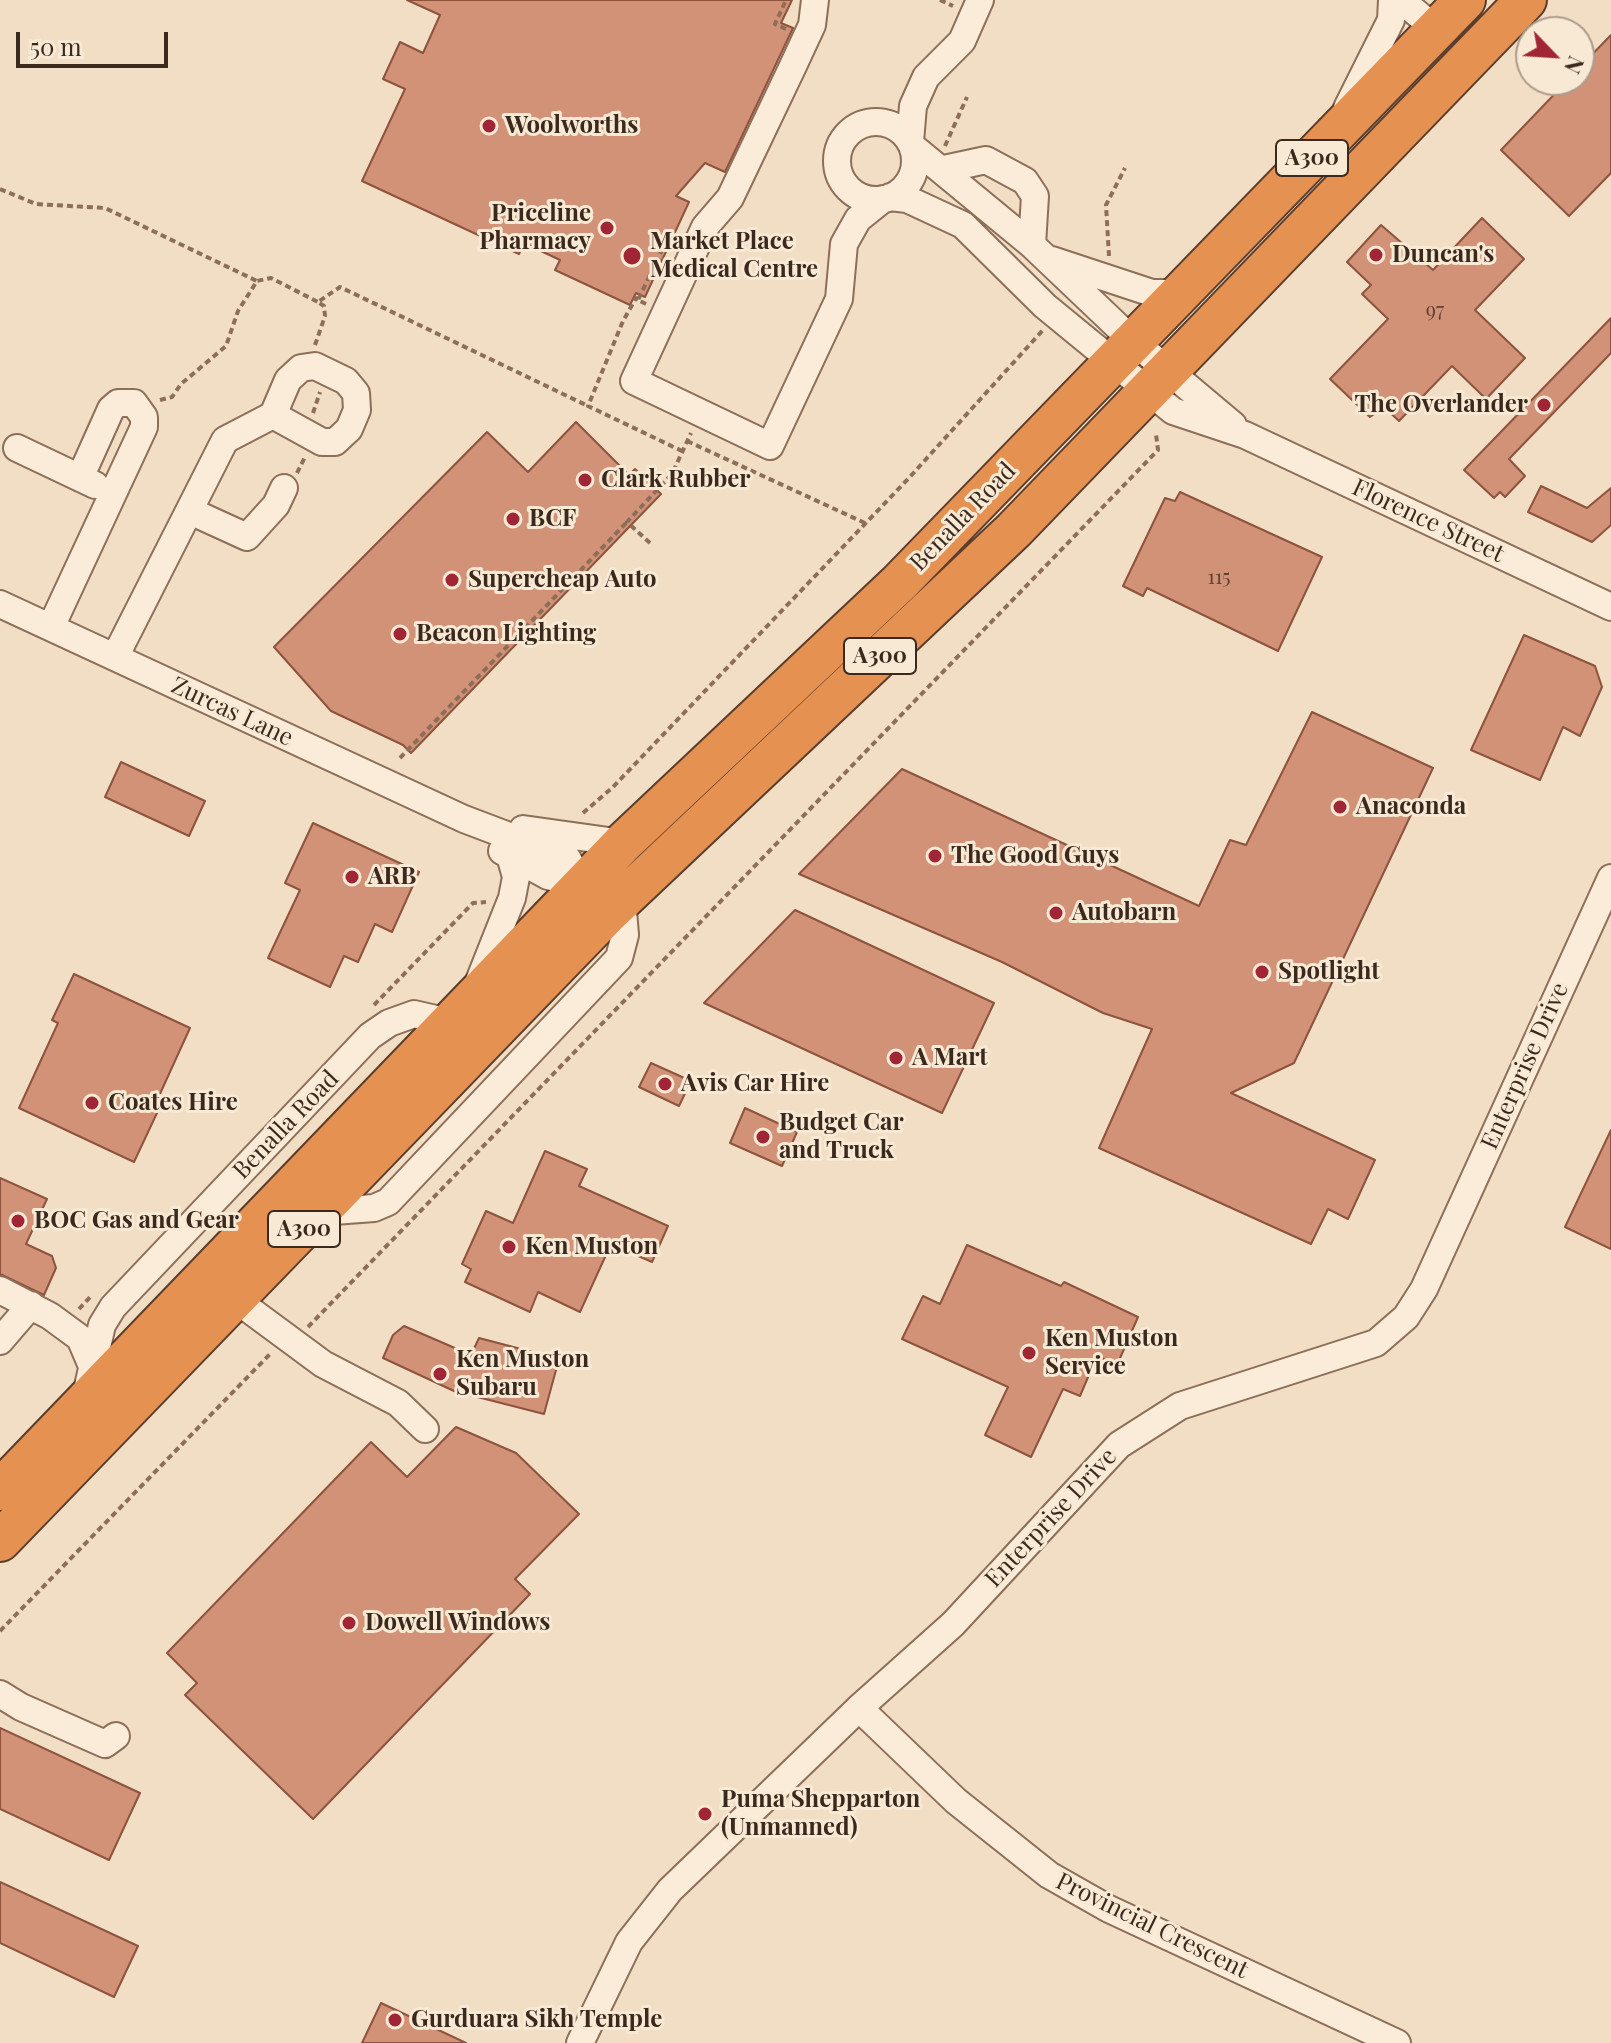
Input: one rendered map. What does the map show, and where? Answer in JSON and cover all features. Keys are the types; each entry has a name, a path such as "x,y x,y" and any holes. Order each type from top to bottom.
{"highway":[{"name":"Benalla Road","path":"0,1490 89,1387 176,1305 582,884 889,593 1465,0"},
{"name":"Benalla Road","path":"0,1541 614,907 994,550 1526,0"},
{"path":"1437,30 1451,36 1489,38"},
{"path":"582,884 614,907"},
{"path":"176,1305 218,1296 235,1299"}],"street":[{"path":"815,0 812,25 730,198 705,227 634,381 770,446 839,299 844,244 858,219 900,191 914,171 913,106 926,77 962,41 980,0"},
{"path":"1330,139 1390,22 1392,0"},
{"path":"1401,0 1437,30"},
{"path":"877,121 896,127 1038,251 1123,352 1045,306 963,225 907,199 861,197 844,183 839,172 839,147 855,128 877,121"},
{"path":"944,169 986,160 1025,181 1035,196 1038,251"},
{"path":"1038,251 1152,293 1169,293 1188,286"},
{"name":"Florence Street","path":"1123,352 1159,380 1173,411 1245,435 1611,607"},
{"path":"115,657 225,440 273,415 295,371 315,366 353,386 358,404 343,437 322,442 273,415"},
{"path":"51,627 144,427 142,412 127,400 111,409 80,478"},
{"path":"17,448 113,494"},
{"path":"190,511 247,537 276,505 284,488"},
{"name":"Zurcas Lane","path":"0,604 464,819 567,858 582,884"},
{"name":"Zurcas Lane","path":"464,819 623,843"},
{"name":"Zurcas Lane","path":"464,819 511,859 548,876 582,884"},
{"path":"460,1010 512,898 516,877 511,859"},
{"name":"Enterprise Drive","path":"580,2043 629,1942 670,1890 859,1708 953,1624 1119,1445 1180,1406 1376,1343 1406,1317 1424,1289 1611,878"},
{"name":"Benalla Road","path":"89,1387 102,1325 113,1307 370,1036 389,1023 414,1014 460,1010"},
{"path":"0,1290 31,1305 80,1338 89,1387"},
{"path":"235,1299 323,1364 398,1403 425,1429"},
{"path":"0,1341 31,1305"},
{"path":"0,1694 21,1707 105,1744 116,1736"},
{"name":"Provincial Crescent","path":"859,1708 956,1801 1049,1875 1109,1909 1397,2043"}],"path":[{"path":"0,189 36,204 105,208 257,281 271,278 324,306 325,316 311,352 320,394 314,406 311,437 302,467 284,488"},
{"path":"664,233 669,235 638,300 665,313"},
{"path":"142,412 160,400 172,397 181,384 226,346 238,311 257,281"},
{"path":"318,302 340,287 588,406"},
{"path":"579,816 613,787 865,523 1050,323"},
{"path":"0,1631 287,1337 303,1332 1158,450 1156,434"},
{"path":"400,758 672,474 688,440 865,523"},
{"path":"627,522 650,543"}],"building":[{"path":"407,0 792,0 781,23 793,28 725,172 705,163 676,196 689,202 645,297 636,293 630,305 555,270 560,260 524,243 519,254 362,181 405,89 383,79 400,42 423,53 440,15"},
{"path":"1611,35 1611,173 1569,216 1501,150 1553,96 1595,96 1595,52"},
{"name":"The Overlander","path":"1482,218 1524,259 1475,310 1525,358 1486,399 1452,366 1399,421 1384,407 1370,417 1330,379 1388,319 1362,294 1371,285 1347,262 1381,225 1433,270"},
{"name":"The Overlander","path":"1611,318 1611,353 1509,459 1525,476 1505,497 1500,492 1494,498 1464,470"},
{"path":"576,422 629,475 635,469 661,494 411,753 403,745 331,711 274,647 487,432 528,472"},
{"name":"The Overlander","path":"1541,486 1587,508 1611,488 1611,525 1592,542 1528,512"},
{"path":"1180,492 1322,557 1278,651 1147,588 1143,596 1123,586 1165,498 1175,501"},
{"path":"1524,635 1595,666 1602,687 1580,736 1563,727 1540,780 1471,750"},
{"path":"1312,712 1433,768 1294,1063 1231,1093 1375,1160 1348,1219 1328,1209 1311,1244 1099,1148 1152,1029 1103,1013 1002,962 799,874 902,769 1199,906 1230,840 1246,845"},
{"path":"121,762 205,801 189,836 105,797"},
{"path":"313,823 419,872 392,932 375,924 358,962 344,956 330,987 268,958 300,890 285,883"},
{"name":"A Mart","path":"795,910 994,1003 942,1113 704,1003"},
{"path":"74,974 190,1028 159,1096 164,1098 134,1162 19,1108 58,1023 52,1020"},
{"name":"Avis Car Hire","path":"651,1063 691,1081 679,1106 639,1087"},
{"name":"Budget Car and Truck","path":"745,1108 797,1132 782,1166 730,1143"},
{"path":"1611,1130 1611,1249 1565,1227"},
{"path":"545,1151 587,1169 579,1186 668,1226 652,1262 611,1244 580,1312 538,1292 530,1312 465,1282 471,1269 462,1264 486,1211 513,1223"},
{"name":"BOC Gas and Gear","path":"0,1178 47,1199 26,1244 52,1256 56,1268 44,1295 0,1274"},
{"name":"Ken Muston Service","path":"967,1245 1061,1286 1064,1282 1138,1317 1117,1365 1097,1356 1080,1396 1063,1389 1031,1457 985,1435 1008,1387 902,1339 923,1296 940,1304"},
{"path":"404,1326 471,1355 479,1338 559,1359 544,1414 454,1391 383,1358 393,1335"},
{"name":"Dowell Windows","path":"456,1427 516,1453 579,1514 515,1579 530,1594 313,1819 185,1695 197,1683 167,1653 371,1442 407,1477"},
{"path":"0,1728 140,1793 109,1860 0,1809"},
{"path":"0,1882 138,1946 114,1997 0,1943"},
{"name":"Gurduara Sikh Temple","path":"381,2003 466,2043 362,2043"}],"place":[{"name":"Woolworths","path":"489,126"},
{"name":"Priceline Pharmacy","path":"607,228"},
{"name":"Duncan's","path":"1376,255"},
{"name":"Market Place Medical Centre","path":"632,256"},
{"name":"The Overlander","path":"1544,405"},
{"name":"Clark Rubber","path":"585,480"},
{"name":"BCF","path":"513,519"},
{"name":"Supercheap Auto","path":"452,580"},
{"name":"Beacon Lighting","path":"400,634"},
{"name":"Anaconda","path":"1340,807"},
{"name":"The Good Guys","path":"935,856"},
{"name":"ARB","path":"352,877"},
{"name":"Autobarn","path":"1056,913"},
{"name":"Spotlight","path":"1262,972"},
{"name":"A Mart","path":"896,1058"},
{"name":"Avis Car Hire","path":"665,1084"},
{"name":"Coates Hire","path":"92,1103"},
{"name":"Budget Car and Truck","path":"763,1137"},
{"name":"BOC Gas and Gear","path":"18,1221"},
{"name":"Ken Muston","path":"509,1247"},
{"name":"Ken Muston Service","path":"1029,1353"},
{"name":"Ken Muston Subaru","path":"440,1374"},
{"name":"Dowell Windows","path":"349,1623"},
{"name":"Puma Shepparton (Unmanned)","path":"705,1814"},
{"name":"Gurduara Sikh Temple","path":"395,2020"}]}
